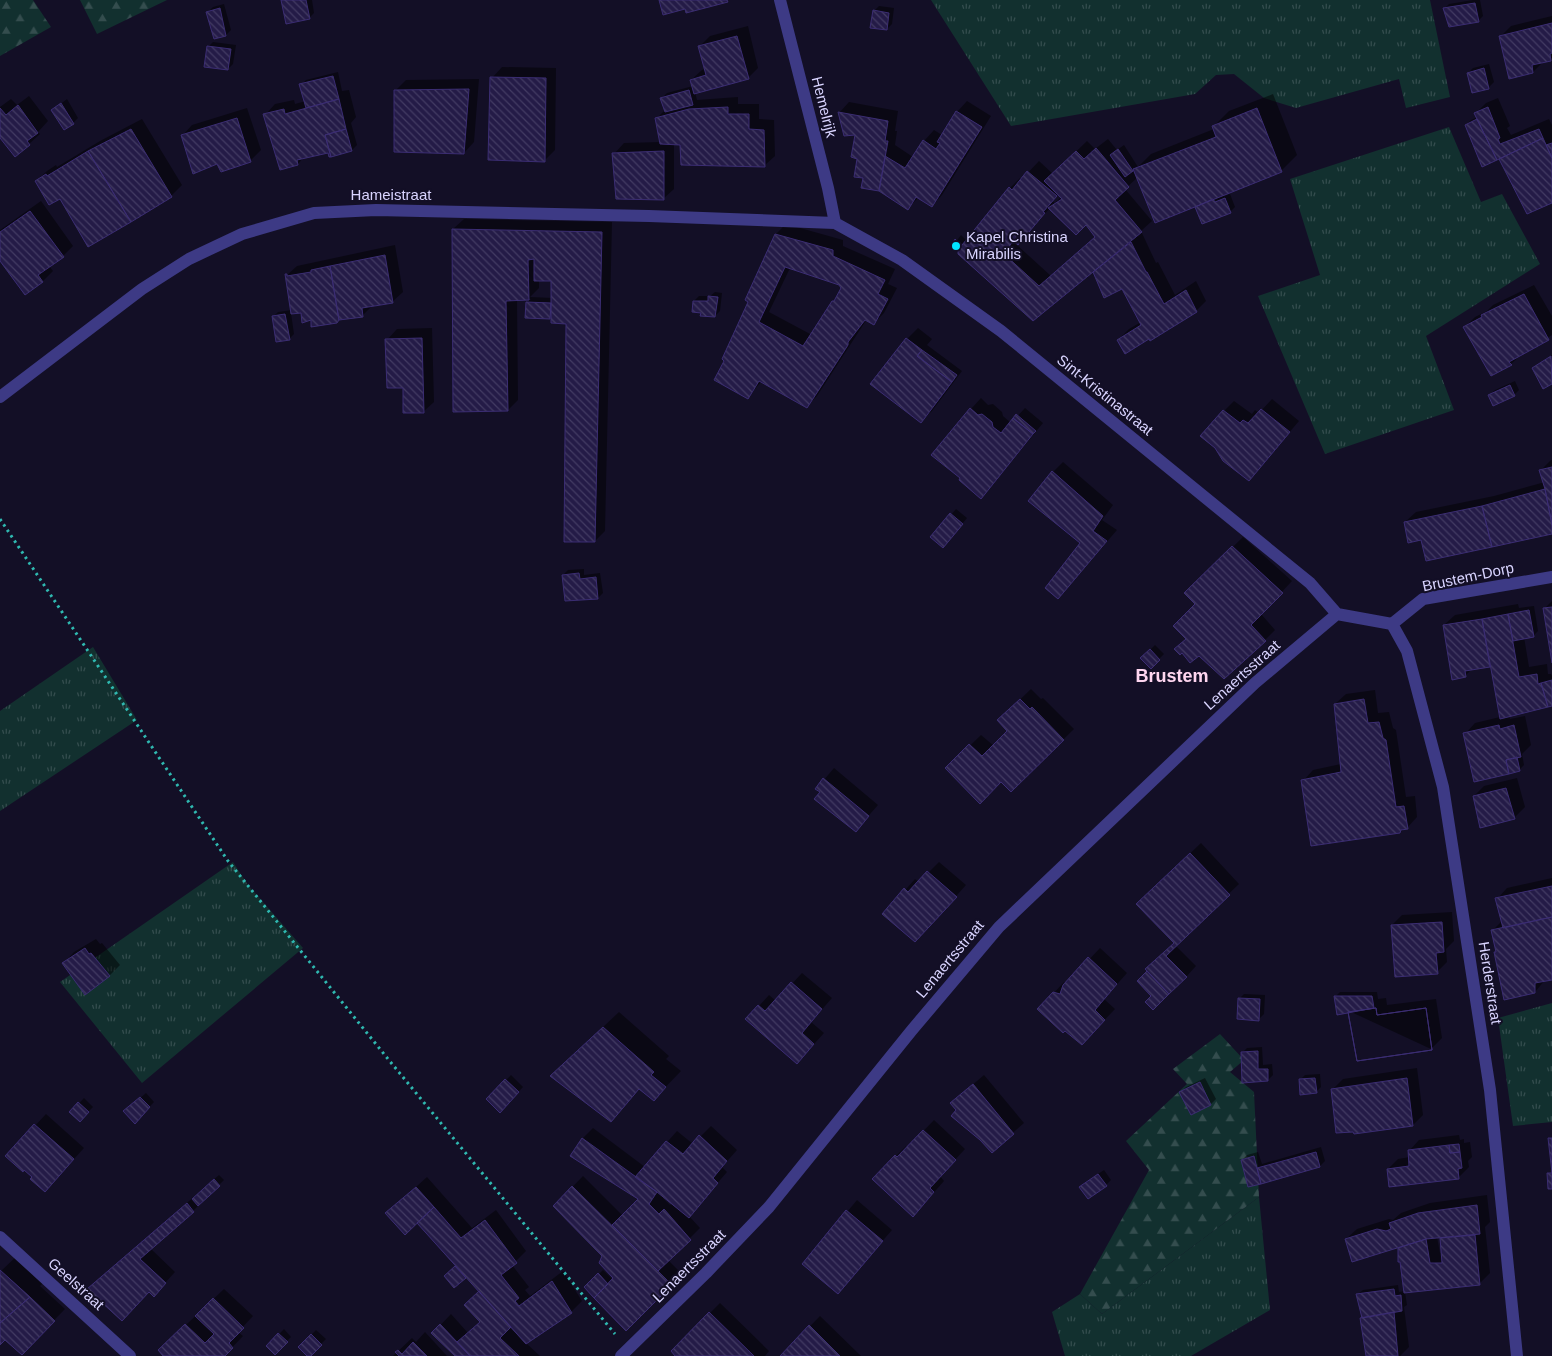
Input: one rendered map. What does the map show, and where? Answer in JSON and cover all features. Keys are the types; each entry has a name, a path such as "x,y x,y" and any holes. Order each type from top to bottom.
{"street":[{"name":"Hemelrijk","path":"780,0 828,188 835,223"},
{"name":"Hameistraat","path":"0,396 142,289 189,260 242,234 314,213 376,210 649,216 835,223"},
{"name":"Sint-Kristinastraat","path":"835,223 902,260 1001,330 1310,583 1337,614"},
{"name":"Brustem-Dorp","path":"1392,624 1423,600 1552,577"},
{"path":"1337,614 1392,624"},
{"name":"Lenaertsstraat","path":"627,1354 768,1207 912,1030 999,927 1255,683 1337,614"},
{"name":"Herderstraat","path":"1392,624 1407,651 1443,787 1490,1090 1517,1356"},
{"name":"Geelstraat","path":"0,1237 130,1356"}],"path":[{"path":"0,519 228,861 627,1354"}],"green space":[{"path":"0,0 33,0 51,27 0,56"},
{"path":"80,0 167,0 97,34"},
{"path":"931,0 1430,0 1450,97 1406,108 1399,79 1296,108 1264,98 1234,74 1216,75 1195,94 1011,126"},
{"path":"1449,127 1481,202 1502,194 1540,264 1426,336 1454,410 1325,454 1258,296 1320,275 1290,179"},
{"path":"93,647 137,720 0,811 0,711"},
{"path":"233,862 248,885 303,948 142,1083 60,982"},
{"path":"1552,1003 1552,1122 1513,1126 1498,1018"},
{"path":"1220,1034 1244,1060 1230,1072 1254,1092 1259,1197 1102,1314 1080,1294 1149,1170 1126,1141 1187,1084 1173,1069"},
{"path":"1259,1197 1270,1310 1191,1356 1065,1356 1052,1312 1080,1294 1102,1314"}],"building":[{"path":"281,0 306,0 310,19 286,24"},
{"path":"659,0 727,0 728,2 686,13 685,9 663,15"},
{"path":"1475,3 1479,22 1449,27 1443,8"},
{"path":"220,8 226,36 214,39 206,12"},
{"path":"873,10 889,13 887,30 870,28"},
{"path":"1552,23 1551,61 1532,65 1533,73 1509,79 1499,36"},
{"path":"737,36 749,79 694,94 690,80 706,75 698,46"},
{"path":"207,46 231,49 228,70 204,67"},
{"path":"1484,68 1489,89 1472,93 1467,73"},
{"path":"333,76 339,99 306,108 299,84"},
{"path":"490,77 546,78 545,162 488,160"},
{"path":"469,89 464,154 394,152 394,90"},
{"path":"689,90 693,105 665,112 660,98"},
{"path":"339,99 346,129 325,135 331,157 329,157 328,153 297,160 298,165 280,170 263,114 284,109 285,114"},
{"path":"61,103 74,124 64,130 51,110"},
{"path":"18,105 38,133 27,141 30,145 15,157 0,138 0,108 6,115"},
{"path":"728,107 728,114 749,114 749,129 764,130 765,167 681,165 680,145 660,144 655,118 689,109"},
{"path":"1488,107 1500,138 1498,139 1500,144 1539,129 1543,138 1497,160 1474,113"},
{"path":"1257,108 1282,172 1155,223 1133,169 1216,137 1212,126"},
{"path":"956,111 982,127 932,207 916,197 908,210 879,191 885,156 905,168 923,140 936,149 940,143 937,142"},
{"path":"838,112 888,121 885,141 888,141 879,191 861,188 863,178 854,177 857,159 851,157 855,135 844,136"},
{"path":"237,118 251,162 221,172 217,164 193,174 181,135"},
{"path":"1477,119 1497,160 1482,167 1465,125"},
{"path":"131,129 172,197 131,222 88,151"},
{"path":"346,129 352,151 331,157 325,135"},
{"path":"1543,138 1552,158 1552,203 1527,214 1499,159"},
{"path":"1552,143 1552,158 1546,145"},
{"path":"1096,148 1129,187 1115,200 1142,232 1033,321 958,254 958,250 1009,187 1012,190 1027,171 1057,196 1018,245 1013,241 1004,254 1039,286 1095,237 1086,225 1076,235 1048,208 1062,199 1044,181 1076,151 1084,159"},
{"path":"1118,149 1133,171 1125,177 1110,155"},
{"path":"88,151 131,222 88,247 60,199 49,205 35,181 46,174 47,176"},
{"path":"664,151 664,200 616,199 612,153"},
{"path":"1225,198 1231,213 1202,224 1195,207 1213,199 1215,202"},
{"path":"30,211 64,257 38,275 43,282 25,295 0,261 0,232"},
{"path":"452,229 602,232 595,542 564,542 566,324 551,323 551,281 534,281 534,259 528,260 529,300 506,301 508,411 453,412"},
{"path":"775,234 833,250 833,256 885,280 878,294 888,299 874,325 865,320 848,342 848,345 807,408 759,381 748,399 714,380 724,361 722,359 748,302 745,300","holes":["785,267 839,285 841,288 834,301 832,301 803,346 759,322"]},
{"name":"Kapel Christina Mirabilis","path":"955,239 961,245 956,251 951,247"},
{"path":"1131,242 1164,304 1186,290 1197,312 1125,354 1117,340 1141,325 1122,289 1104,298 1093,272"},
{"path":"385,255 393,303 362,308 363,317 339,320 330,266"},
{"path":"330,266 339,320 337,323 311,327 311,320 302,323 301,313 291,314 285,274 287,276 311,272 311,270"},
{"path":"1524,294 1549,340 1509,362 1512,365 1491,376 1463,327 1482,317 1481,315"},
{"path":"708,296 718,297 715,317 700,316 701,313 692,312 693,301 708,301"},
{"path":"526,302 551,303 550,319 525,318"},
{"path":"285,314 290,340 276,342 272,316"},
{"path":"422,338 424,413 403,413 403,388 387,388 385,339"},
{"path":"906,338 922,350 917,356 952,382 921,423 870,384"},
{"path":"922,350 957,375 952,382 917,356"},
{"path":"1551,356 1552,384 1543,389 1532,368"},
{"path":"1510,385 1515,396 1493,406 1488,395"},
{"path":"970,408 978,415 982,414 992,422 993,427 1001,433 1013,418 1033,434 981,499 959,480 960,478 931,455"},
{"path":"1261,409 1290,432 1249,481 1223,461 1215,448 1200,436 1223,410 1240,423 1243,420 1248,423"},
{"path":"1016,414 1036,431 1033,434 1013,418"},
{"path":"1552,467 1552,525 1539,470"},
{"path":"1052,471 1103,516 1093,531 1107,541 1058,599 1045,588 1080,543 1028,501"},
{"path":"1545,489 1552,534 1492,547 1482,506"},
{"path":"1482,506 1492,547 1426,561 1421,540 1408,543 1404,522"},
{"path":"950,513 963,524 943,548 930,537"},
{"path":"1232,546 1283,593 1251,625 1266,641 1224,679 1199,656 1190,663 1182,653 1180,655 1174,649 1186,639 1173,626 1195,604 1184,593"},
{"path":"579,573 580,579 596,577 598,599 565,601 562,575"},
{"path":"1552,607 1552,663 1543,608"},
{"path":"1529,610 1534,637 1513,641 1508,614"},
{"path":"1508,614 1519,677 1537,674 1538,684 1541,683 1548,707 1500,719 1482,619"},
{"path":"1482,619 1490,667 1465,671 1466,677 1452,680 1443,625"},
{"path":"1150,649 1160,660 1151,669 1140,658"},
{"path":"1552,680 1552,706 1548,707 1541,683"},
{"path":"1020,699 1030,709 1032,707 1064,740 1011,792 1001,782 980,804 945,768 969,744 982,756 1007,731 997,720"},
{"path":"1364,699 1368,723 1379,722 1383,738 1386,740 1396,807 1404,806 1408,829 1401,830 1400,833 1311,846 1301,780 1341,772 1334,704"},
{"path":"1499,725 1500,729 1514,725 1521,757 1506,760 1509,774 1474,782 1463,733"},
{"path":"1517,757 1520,771 1509,774 1506,760"},
{"path":"823,778 869,816 856,832 814,799 820,792 815,789"},
{"path":"1506,788 1515,819 1480,828 1473,796"},
{"path":"1190,853 1230,895 1166,956 1187,977 1169,994 1145,969 1174,943 1136,904"},
{"path":"927,871 957,897 915,942 882,914 904,888 908,892"},
{"path":"1552,886 1552,917 1503,928 1495,898"},
{"path":"1552,917 1552,980 1535,983 1535,993 1504,1000 1491,930"},
{"path":"1442,922 1444,952 1436,953 1438,974 1395,977 1391,925"},
{"path":"85,948 110,976 85,995 62,963"},
{"path":"1088,957 1117,984 1095,1010 1105,1020 1082,1045 1065,1031 1063,1033 1037,1009 1053,992 1060,994 1063,985"},
{"path":"1147,971 1169,994 1153,1010 1145,1002 1151,996 1137,981"},
{"path":"791,982 822,1009 802,1033 814,1044 797,1064 745,1019 758,1005 765,1011"},
{"path":"1334,996 1372,996 1374,1008 1337,1015"},
{"path":"1238,998 1260,999 1259,1021 1237,1019"},
{"path":"1376,1008 1377,1015 1426,1008 1432,1050 1357,1061 1348,1012"},
{"path":"1376,1008 1377,1015 1426,1008 1432,1050 1357,1061 1348,1012"},
{"path":"603,1027 654,1072 651,1075 666,1087 654,1101 639,1089 611,1122 550,1076"},
{"path":"1258,1051 1258,1069 1268,1069 1268,1081 1242,1083 1241,1052"},
{"path":"1315,1078 1317,1093 1300,1095 1299,1079"},
{"path":"1407,1078 1413,1126 1354,1134 1353,1132 1336,1133 1331,1089"},
{"path":"505,1079 519,1092 500,1113 486,1099"},
{"path":"1200,1082 1211,1105 1191,1115 1179,1092"},
{"path":"973,1084 1014,1134 992,1153 980,1140 951,1116 956,1110 950,1103"},
{"path":"140,1097 150,1107 135,1124 123,1111"},
{"path":"78,1102 89,1112 80,1122 69,1112"},
{"path":"34,1124 74,1159 45,1192 30,1179 32,1177 24,1170 23,1172 5,1156"},
{"path":"923,1130 956,1160 930,1188 934,1192 913,1217 872,1179"},
{"path":"699,1135 727,1161 713,1178 718,1183 689,1218 635,1177 666,1141 683,1154"},
{"path":"582,1138 657,1192 649,1204 659,1214 664,1209 691,1240 658,1271 612,1225 638,1199 570,1156"},
{"path":"1548,1138 1552,1138 1552,1173"},
{"path":"1459,1144 1460,1152 1450,1153 1449,1145"},
{"path":"1449,1145 1450,1153 1460,1152 1462,1168 1458,1169 1459,1179 1389,1187 1387,1169 1409,1166 1408,1150"},
{"path":"1316,1152 1320,1167 1261,1184 1257,1168"},
{"path":"1254,1156 1261,1184 1248,1187 1241,1160"},
{"path":"1547,1173 1552,1173 1552,1189 1548,1189"},
{"path":"1098,1174 1107,1186 1088,1199 1079,1187"},
{"path":"214,1179 220,1186 198,1206 192,1199"},
{"path":"572,1186 672,1285 626,1331 594,1298 613,1278 599,1263 602,1256 553,1206"},
{"path":"416,1187 434,1207 405,1235 385,1213"},
{"path":"187,1203 194,1212 140,1259 166,1283 154,1297 149,1292 122,1321 87,1289"},
{"path":"1477,1205 1480,1234 1426,1239 1352,1262 1345,1239 1377,1229 1386,1231 1391,1229 1389,1223 1418,1213"},
{"path":"434,1207 461,1238 485,1220 517,1263 501,1275 519,1298 515,1301 519,1306 552,1281 572,1313 526,1344 417,1223"},
{"path":"846,1210 883,1241 838,1294 802,1264"},
{"path":"1475,1235 1480,1285 1404,1293 1400,1262 1398,1262 1398,1248 1426,1239 1430,1263 1442,1263 1440,1238"},
{"path":"455,1266 466,1278 454,1288 444,1276"},
{"path":"0,1270 30,1297 0,1323"},
{"path":"598,1273 608,1284 594,1298 584,1287"},
{"path":"1394,1289 1395,1296 1401,1295 1402,1311 1362,1318 1356,1294"},
{"path":"479,1291 511,1327 500,1338 519,1356 470,1356 457,1342 480,1322 464,1305"},
{"path":"30,1297 55,1321 22,1355 5,1340 0,1345 0,1323"},
{"path":"213,1298 244,1328 229,1343 233,1348 225,1356 163,1356 158,1350 185,1324 205,1343 214,1334 195,1316"},
{"path":"709,1312 754,1356 675,1356 671,1351"},
{"path":"1394,1312 1398,1356 1366,1356 1360,1318"},
{"path":"440,1324 470,1356 455,1356 431,1333"},
{"path":"809,1325 840,1356 780,1356"},
{"path":"278,1333 288,1342 275,1355 266,1346"},
{"path":"311,1334 322,1345 311,1356 307,1356 298,1347"},
{"path":"413,1342 427,1356 399,1356 395,1352 398,1350 402,1354"}],"place":[{"name":"Kapel Christina Mirabilis","path":"956,246"}],"district":[{"name":"Brustem","path":"1172,676"}]}
